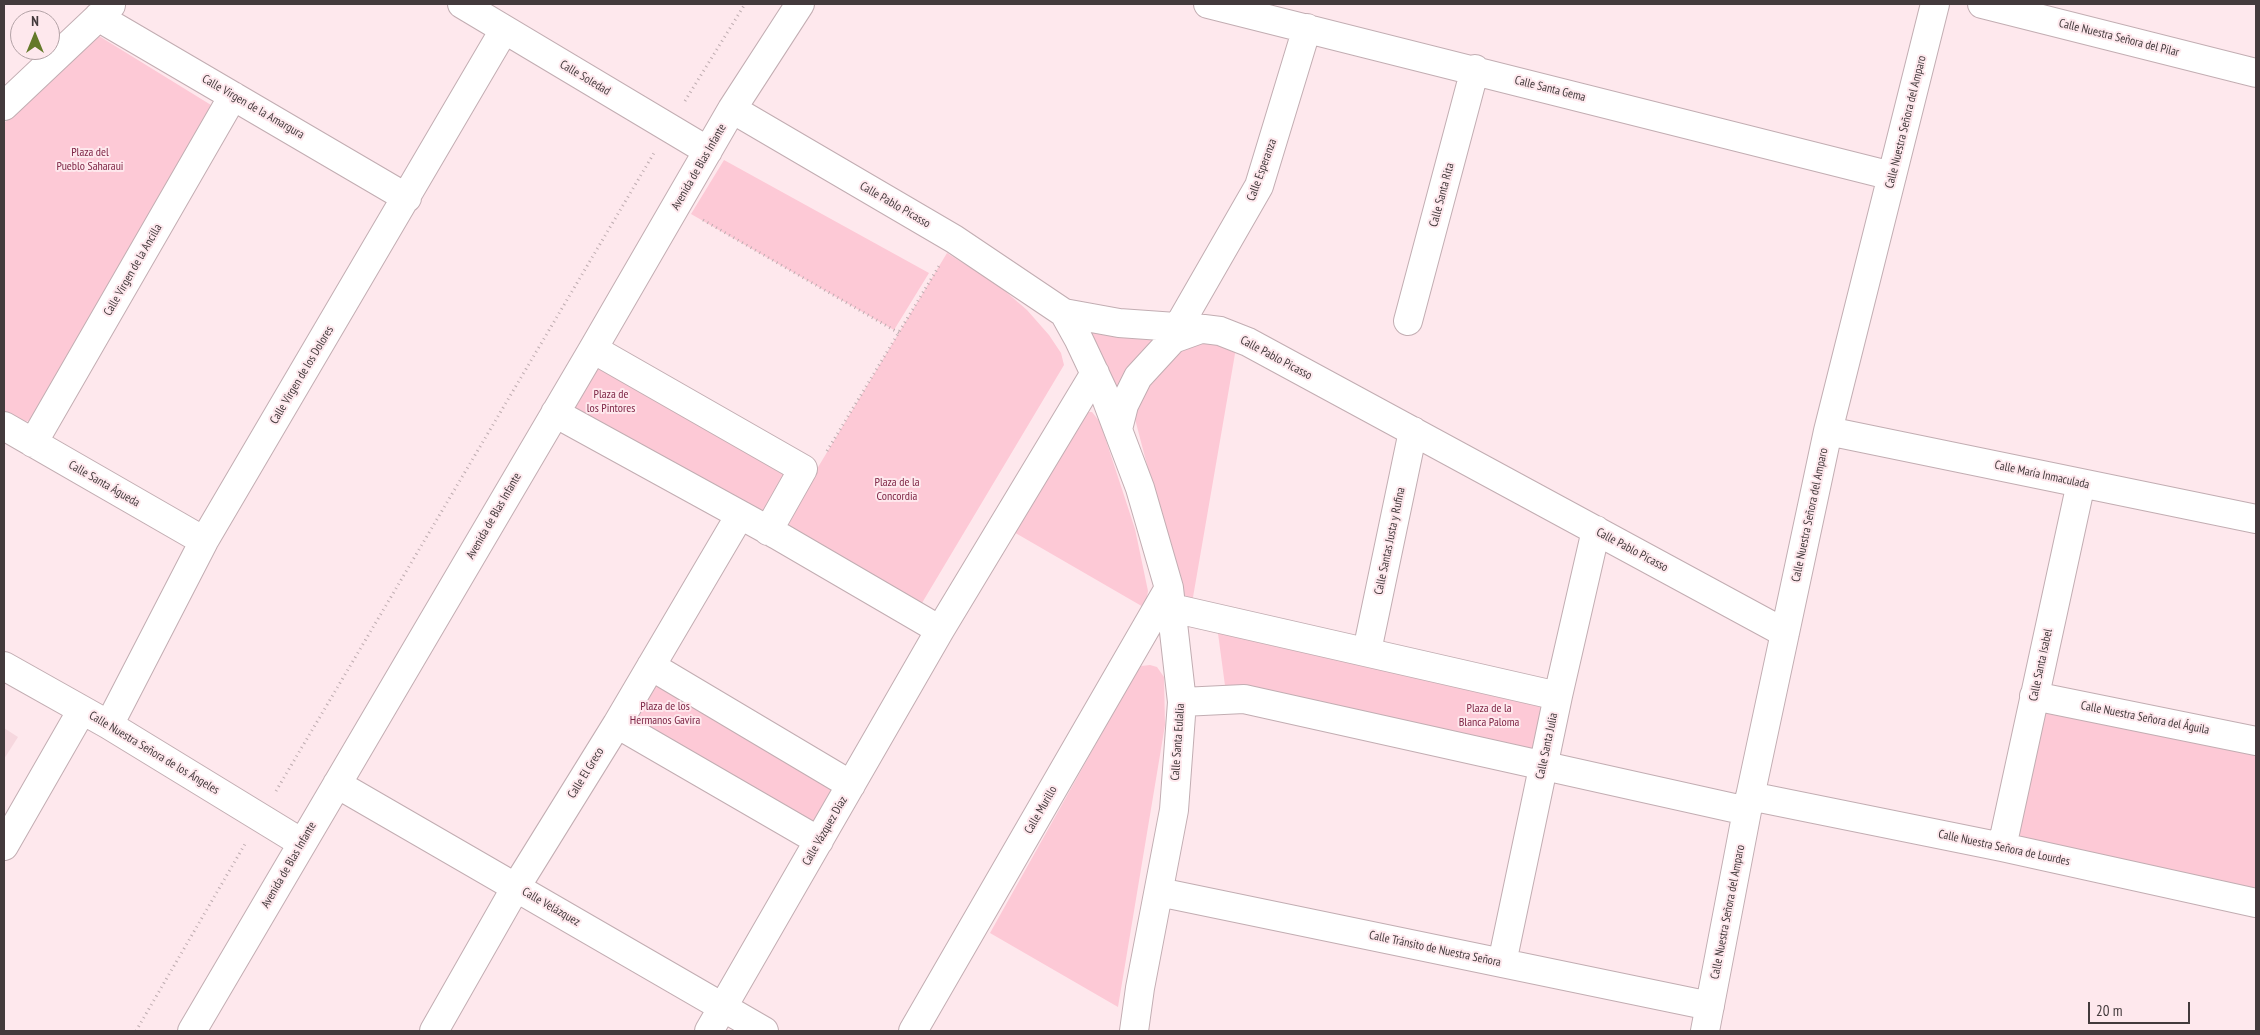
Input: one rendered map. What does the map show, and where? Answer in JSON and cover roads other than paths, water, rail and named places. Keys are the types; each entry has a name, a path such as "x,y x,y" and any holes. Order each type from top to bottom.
{"street":[{"name":"Calle Soledad","path":"462,4 708,151"},
{"name":"Avenida de Blas Infante","path":"192,1031 732,109 800,4"},
{"name":"Calle Santa Gema","path":"1208,4 1475,69 1892,176"},
{"name":"Calle Nuestra Señora del Amparo","path":"1708,1019 1749,804 1828,431 1935,4"},
{"name":"Calle Nuestra Señora del Pilar","path":"1982,4 2256,73"},
{"name":"Calle Virgen de la Amargura","path":"105,10 233,96 407,198"},
{"path":"4,106 105,10"},
{"name":"Calle Esperanza","path":"1191,328 1259,186 1307,28"},
{"name":"Calle Virgen de los Dolores","path":"109,725 204,541 504,30"},
{"name":"Calle Santa Rita","path":"1408,321 1475,69"},
{"name":"Calle Virgen de la Ancilla","path":"33,443 233,96"},
{"name":"Calle Pablo Picasso","path":"732,109 954,239 1064,313 1119,324 1220,331 1248,342 1785,633"},
{"name":"Calle Santa Eulalia","path":"1064,313 1095,373 1140,488 1171,598 1182,702 1174,810 1140,988 1134,1031"},
{"path":"1118,429 1130,390 1148,364 1173,339 1191,328"},
{"path":"593,349 803,469 768,531"},
{"name":"Calle Vázquez Díaz","path":"709,1031 940,630 1095,373"},
{"path":"555,413 740,515 940,630"},
{"name":"Calle Santa Águeda","path":"4,426 204,541"},
{"name":"Calle Santas Justa y Rufina","path":"1367,651 1414,431"},
{"name":"Calle María Inmaculada","path":"1828,431 2256,519"},
{"name":"Calle Santa Isabel","path":"2002,847 2081,483"},
{"name":"Calle El Greco","path":"434,1031 516,887 616,724 740,515"},
{"name":"Calle Santa Julia","path":"1502,963 1543,765 1596,530"},
{"path":"1171,598 1367,651 1558,696"},
{"name":"Calle Murillo","path":"913,1031 1171,598"},
{"name":"Calle Nuestra Señora de los Ángeles","path":"4,666 109,725 302,844"},
{"path":"650,666 851,785"},
{"name":"Calle Nuestra Señora del Águila","path":"2034,696 2256,741"},
{"path":"1182,702 1244,699 1543,765 1749,804"},
{"path":"4,846 82,710"},
{"path":"616,724 819,841"},
{"name":"Calle Velázquez","path":"337,784 764,1031"},
{"name":"Calle Nuestra Señora de Lourdes","path":"1749,804 2002,847 2256,903"},
{"name":"Calle Tránsito de Nuestra Señora","path":"1159,892 1502,963 1708,1019"}],"park label":[{"name":"Plaza del Pueblo Saharaui","path":"90,160"},
{"name":"Plaza de los Pintores","path":"611,402"},
{"name":"Plaza de la Concordia","path":"897,490"},
{"name":"Plaza de los Hermanos Gavira","path":"665,714"},
{"name":"Plaza de la Blanca Paloma","path":"1489,716"}]}
